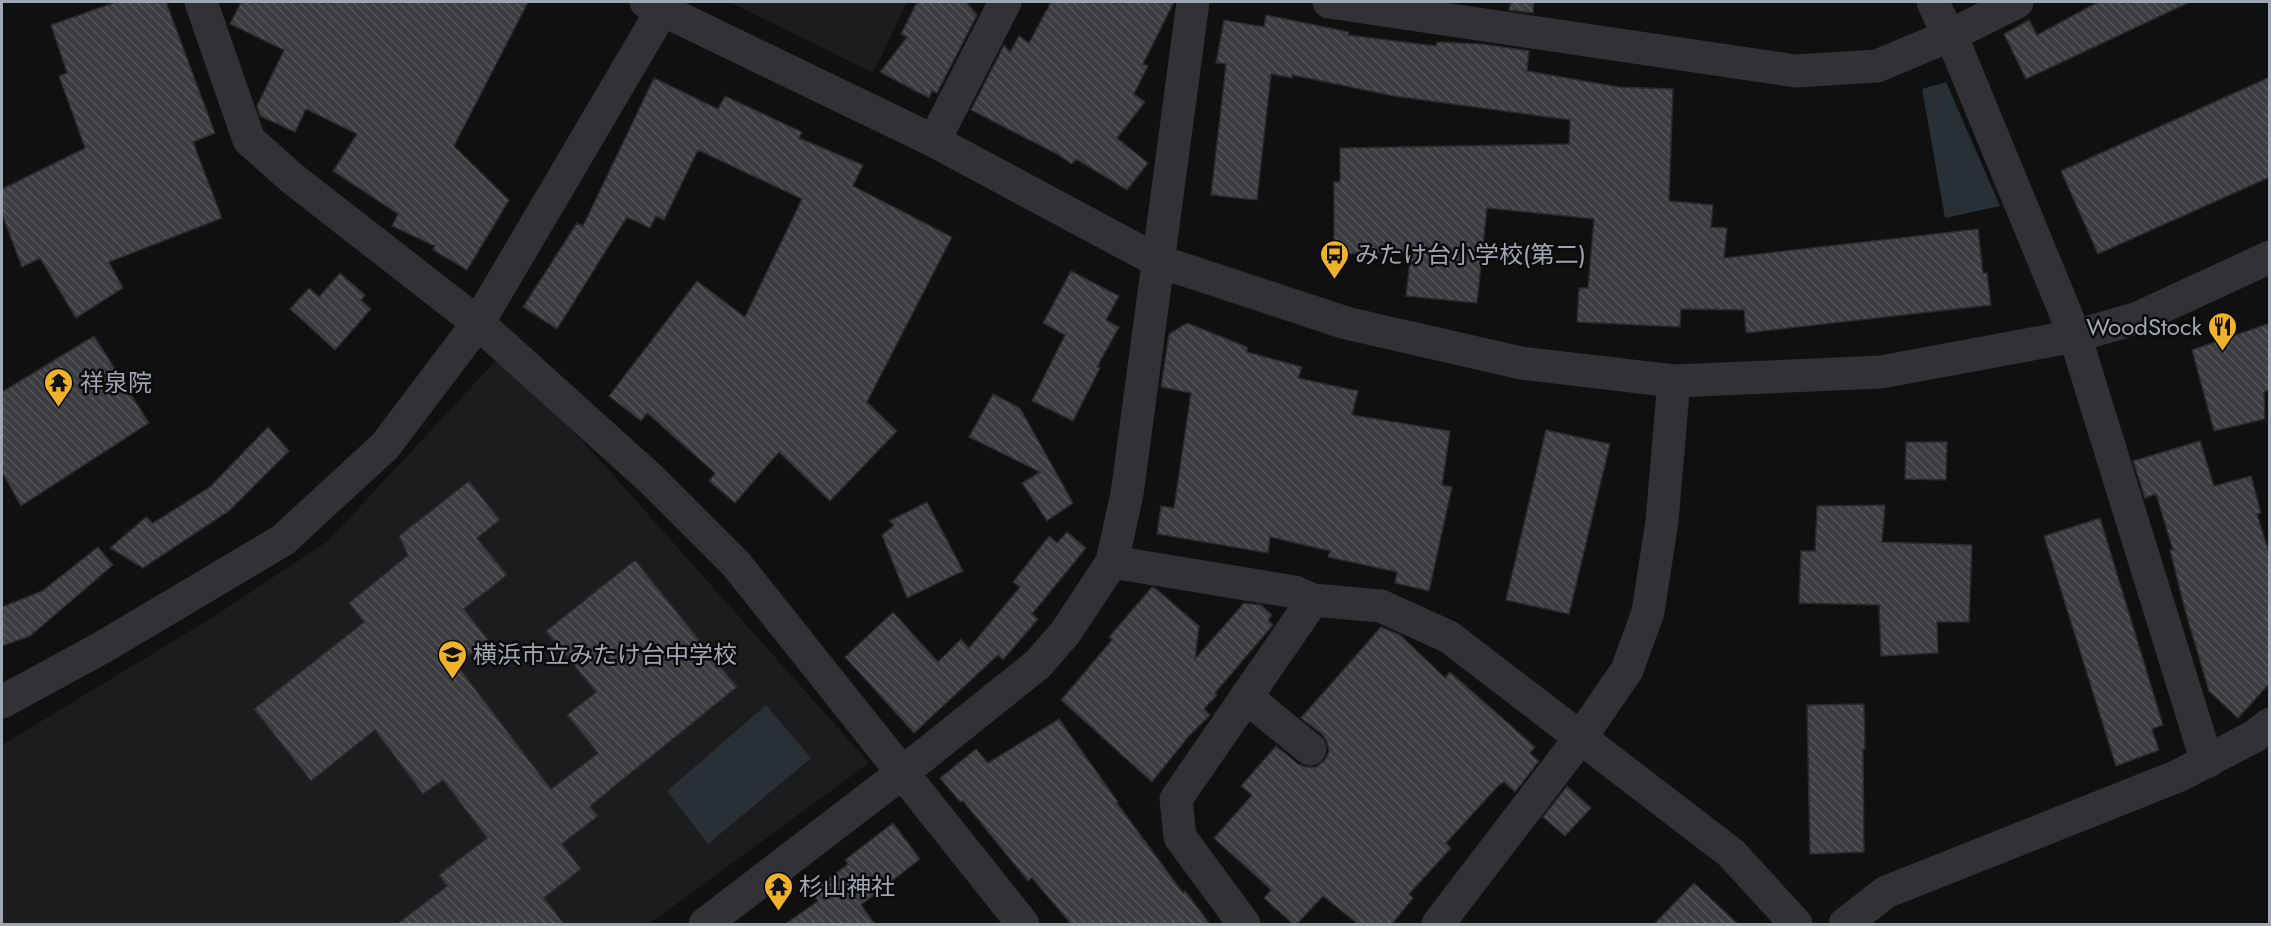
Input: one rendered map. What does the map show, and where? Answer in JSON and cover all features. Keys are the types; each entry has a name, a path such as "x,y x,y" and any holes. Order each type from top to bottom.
{"street":[{"path":"201,2 249,140 293,179 478,323 651,479 736,564 1023,924"},
{"path":"934,141 1005,2"},
{"path":"705,924 1038,664 1065,633 1112,562 1127,494 1193,2"},
{"path":"1329,2 1796,71 1877,66 1951,35 2017,2"},
{"path":"1933,2 1951,35 2075,336 2207,762"},
{"path":"2,702 103,647 283,540 385,446 478,323 659,4 934,141 1158,261 1346,323 1521,363 1674,381 1881,372 2075,336 2138,318 2270,257"},
{"path":"1438,924 1581,737 1627,669 1648,612 1662,521 1674,381"},
{"path":"1112,562 1295,592 1313,600 1381,606 1449,638 1731,853 1796,924"},
{"path":"1244,924 1180,837 1176,799 1313,600"},
{"path":"1246,697 1310,750"},
{"path":"1845,924 1886,892 2178,776 2255,736 2270,724"}],"shaded area":[{"path":"730,2 907,2 873,73"},
{"path":"1946,82 2000,206 1945,218 1922,89"},
{"name":"横浜市立みたけ台中学校","path":"501,355 600,460 869,763 649,924 2,924 2,745 218,614 328,541"},
{"path":"766,705 811,758 708,844 667,791"}],"building":[{"path":"116,2 166,2 215,133 193,142 222,218 109,262 123,288 76,318 40,258 22,267 2,214 2,189 85,148 59,76 67,73 51,25"},
{"path":"241,2 528,2 454,146 509,200 467,270 433,250 435,246 392,226 398,214 333,171 357,134 306,109 295,132 260,116 257,106 284,50 230,24"},
{"path":"917,2 966,2 977,15 937,93 932,91 929,98 880,72 907,37 901,34"},
{"path":"1051,2 1174,2 1143,64 1148,66 1134,94 1145,102 1117,138 1148,163 1127,190 1076,159 1072,164 971,110 1004,45 1010,52 1019,36 1029,43"},
{"path":"1511,2 1534,2 1533,13 1509,10"},
{"path":"2098,2 2190,2 2026,79 2004,34 2029,20 2037,35"},
{"path":"1266,15 1349,32 1348,35 1436,46 1437,42 1483,44 1529,51 1527,71 1619,87 1673,89 1669,201 1713,205 1711,227 1727,228 1724,258 1978,229 1983,273 1987,273 1991,305 1746,333 1744,310 1681,309 1680,327 1577,322 1579,288 1588,288 1594,219 1487,208 1477,303 1406,296 1411,252 1342,254 1342,243 1334,240 1334,182 1340,182 1340,148 1569,144 1570,120 1394,96 1292,75 1292,78 1271,74 1257,200 1211,195 1226,64 1216,63 1224,20 1264,27"},
{"path":"2270,77 2270,177 2098,254 2061,171"},
{"path":"654,78 718,109 725,96 802,132 799,138 863,165 853,186 952,237 867,402 897,431 830,501 779,452 735,503 709,481 715,473 647,413 641,421 609,396 697,281 745,317 802,199 698,150 664,220 656,216 650,228 627,217 557,329 523,307 577,223 583,226"},
{"path":"1071,271 1119,296 1106,320 1119,327 1097,367 1100,368 1073,421 1032,401 1065,335 1043,323"},
{"path":"340,273 365,295 361,300 371,309 335,350 290,309 309,288 319,297"},
{"path":"1187,323 1247,347 1247,352 1302,367 1298,378 1358,391 1352,415 1450,431 1442,485 1452,487 1429,591 1395,583 1397,572 1328,557 1330,551 1270,537 1268,553 1157,534 1161,506 1174,508 1191,393 1161,387 1169,334"},
{"path":"2270,323 2270,390 2264,392 2265,419 2214,431 2192,350"},
{"path":"94,336 149,423 21,506 2,472 2,392"},
{"path":"993,394 1020,408 1073,503 1047,521 1022,483 1040,472 969,437"},
{"path":"268,427 289,451 229,511 143,568 110,548 146,517 153,523 210,487"},
{"path":"1546,430 1610,444 1569,614 1506,600"},
{"path":"2200,441 2214,486 2251,476 2261,513 2257,514 2270,556 2270,683 2238,718 2209,691 2185,610 2170,550 2173,550 2156,494 2145,498 2133,461"},
{"path":"1906,442 1947,442 1946,480 1905,479"},
{"path":"469,481 500,520 477,538 507,575 464,609 488,640 457,665 551,789 598,753 567,715 596,692 546,631 635,560 737,687 590,806 598,816 562,844 581,869 544,898 564,924 397,924 447,886 439,875 487,838 443,780 423,794 375,730 311,781 254,709 364,622 349,603 408,555 399,536"},
{"path":"927,502 963,571 907,598 882,535 894,525 889,521"},
{"path":"1885,505 1882,542 1972,545 1969,622 1937,622 1938,653 1881,656 1879,605 1799,603 1801,551 1815,551 1817,506"},
{"path":"2100,518 2163,725 2152,729 2159,750 2116,766 2044,536"},
{"path":"1067,532 1086,548 1032,614 1038,619 1003,660 998,655 914,733 845,657 893,612 938,662 961,639 969,648 1020,587 1013,582 1049,536 1057,543"},
{"path":"98,547 113,565 30,636 2,646 2,607 42,591"},
{"path":"1152,587 1199,626 1195,659 1244,603 1261,605 1272,615 1268,620 1273,625 1215,693 1217,695 1204,709 1210,715 1188,737 1152,782 1061,700 1112,640 1109,637"},
{"path":"1381,627 1400,635 1445,678 1450,672 1535,747 1530,753 1539,761 1515,792 1504,782 1499,785 1446,843 1451,848 1409,894 1413,898 1392,924 1358,924 1323,896 1297,924 1293,924 1264,898 1271,890 1214,838 1252,795 1241,786 1276,746 1298,764 1306,767 1316,767 1325,760 1329,751 1327,742 1322,734 1301,718"},
{"path":"1864,704 1864,852 1810,854 1807,705"},
{"path":"1059,719 1183,893 1185,891 1210,924 1071,924 1032,878 1028,881 963,801 960,802 940,778 976,749 988,763"},
{"path":"1567,786 1591,808 1565,836 1543,817"},
{"path":"893,823 920,859 861,905 875,924 785,924 818,901 811,892 848,864 845,860"},
{"path":"1694,883 1738,924 1654,924"}],"place":[{"name":"みたけ台小学校(第二)","path":"1334,280"},
{"name":"WoodStock","path":"2223,352"},
{"name":"祥泉院","path":"59,408"},
{"name":"横浜市立みたけ台中学校","path":"452,680"},
{"name":"杉山神社","path":"778,912"}]}
